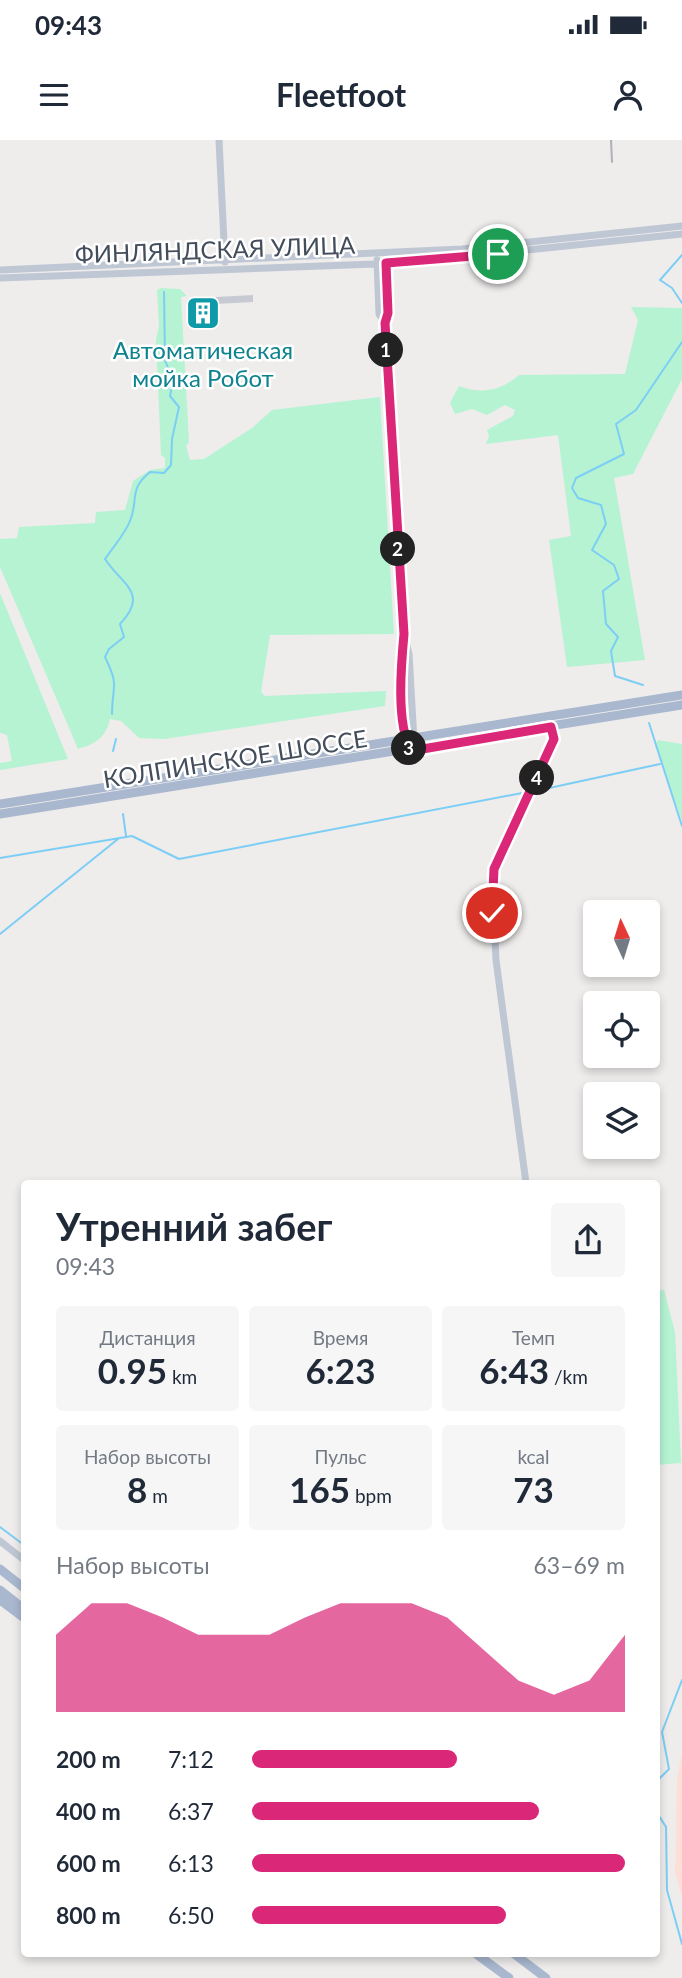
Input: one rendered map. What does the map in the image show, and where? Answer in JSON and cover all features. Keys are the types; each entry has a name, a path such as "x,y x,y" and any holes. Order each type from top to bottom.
{"main road":[{"name":"КОЛПИНСКОЕ ШОССЕ","path":"0,804 682,695"},
{"name":"КОЛПИНСКОЕ ШОССЕ","path":"0,814 411,751 682,705"},
{"path":"0,1569 21,1586"},
{"path":"0,1590 21,1607"},
{"path":"0,1600 21,1616"},
{"path":"481,1957 509,1978"},
{"path":"518,1957 546,1978"}],"street":[{"path":"219,140 225,263"},
{"name":"ФИНЛЯНДСКАЯ УЛИЦА","path":"225,263 386,263 678,230"},
{"name":"ФИНЛЯНДСКАЯ УЛИЦА","path":"0,270 142,267 380,254 497,247 678,230"},
{"path":"380,254 376,263 379,314 385,323"},
{"path":"380,254 386,263 388,313 385,323 404,634 401,680 405,739 411,751"},
{"name":"ФИНЛЯНДСКАЯ УЛИЦА","path":"0,278 142,267"},
{"path":"404,634 410,654 415,738 411,751"},
{"path":"526,1180 496,960 492,878 499,856 552,747 551,727"},
{"path":"0,1541 21,1558"}],"shaded area":[{"path":"682,1754 682,1897 675,1873 677,1777"}],"green space":[{"path":"180,289 187,296 181,297 189,442 186,446 190,460 204,459 252,428 272,410 380,397 394,634 270,635 261,692 265,696 386,691 385,706 164,739 139,738 121,721 110,719 106,731 99,739 78,749 0,567 0,539 17,538 19,527 95,523 96,512 125,510 133,481 150,470 165,468 165,458 161,455 156,340 159,326 157,290"},
{"path":"631,307 682,308 682,379 633,474 614,478 645,660 567,667 549,540 571,536 558,435 486,444 489,436 487,430 513,416 515,410 505,405 487,415 472,409 455,414 450,403 459,386 491,390 519,375 625,374 638,320"},
{"path":"0,593 68,759 0,770 0,763 12,761 7,735 0,733"},
{"path":"658,740 682,744 682,821 655,745"},
{"path":"660,1290 664,1290 675,1332 681,1463 660,1465"}],"building":[{"path":"253,295 253,302 216,304 216,297"}],"waterway":[{"path":"161,245 161,251"},
{"path":"682,255 660,280 672,288 682,303"},
{"path":"112,714 114,681 105,657 109,649 124,637 120,624 129,613 133,596 105,559 128,526 136,490 143,478 150,472 164,473 171,465 172,439 179,407 170,396 173,381 165,360 164,292"},
{"path":"643,685 615,676 611,651 618,637 606,624 603,591 619,579 614,565 592,550 606,524 601,505 578,498 572,488 576,478 624,454 616,424 636,410 682,342"},
{"path":"649,723 682,826"},
{"path":"113,751 116,739"},
{"path":"540,790 660,764"},
{"path":"0,858 132,836 179,859 522,793"},
{"path":"123,814 126,836"},
{"path":"0,934 118,839"},
{"path":"0,1527 21,1543"},
{"path":"660,1778 669,1769 662,1732 682,1680"},
{"path":"660,1817 666,1827 667,1890 682,1944"}],"railway":[{"path":"611,140 612,162"}],"place":[{"name":"Автоматическая мойка Робот","path":"203,313"}],"route":[{"path":"492,913 494,869 554,739 551,727 411,751 405,739 401,680 404,634 385,323 388,313 386,263 498,254"}]}
